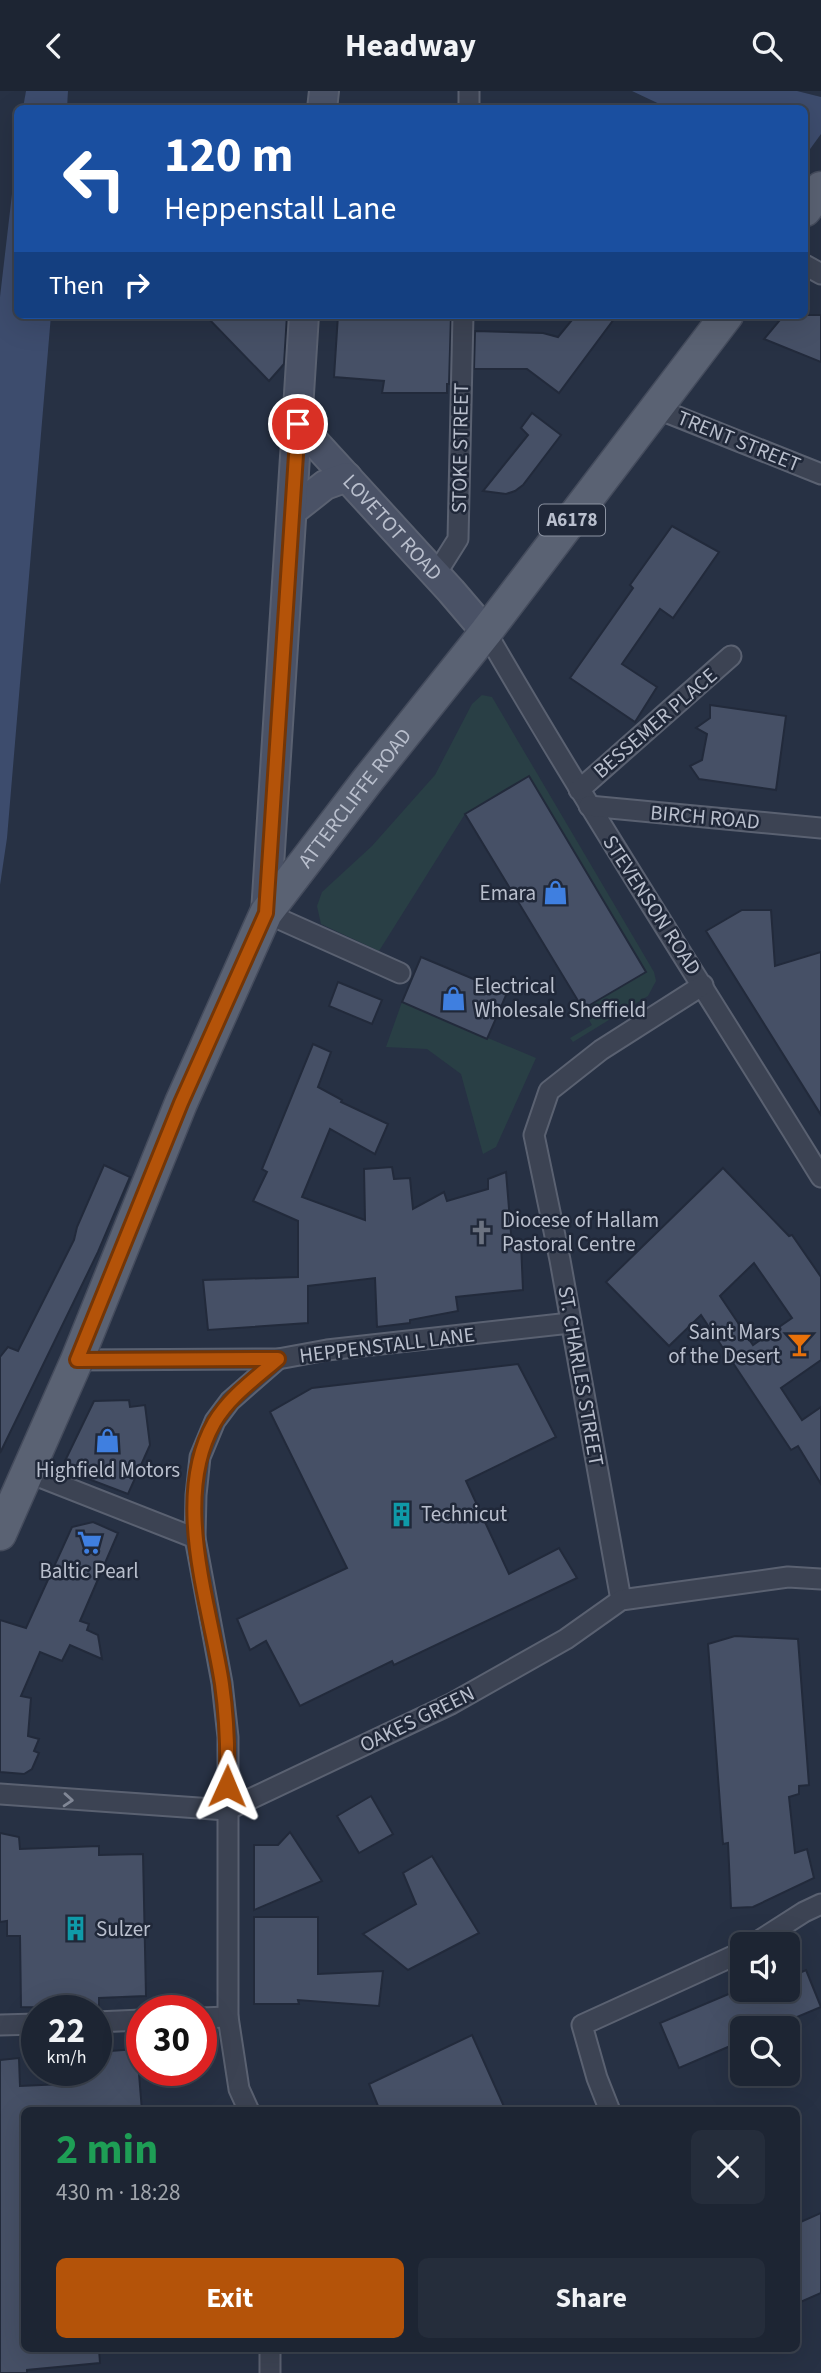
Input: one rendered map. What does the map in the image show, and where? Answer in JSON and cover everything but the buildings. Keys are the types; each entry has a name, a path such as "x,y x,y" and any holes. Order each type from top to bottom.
{"main road":[{"path":"266,913 304,319"},
{"name":"ATTERCLIFFE ROAD","path":"0,1534 77,1360 181,1103 266,913 366,781 486,632 658,409 724,319"},
{"name":"LOVETOT ROAD","path":"298,424 486,632"},
{"path":"292,511 325,485 347,477"}],"street":[{"name":"STOKE STREET","path":"436,574 458,539 463,319"},
{"name":"TRENT STREET","path":"658,409 821,474"},
{"name":"STEVENSON ROAD","path":"486,632 584,798 821,1177"},
{"name":"BESSEMER PLACE","path":"584,798 731,656"},
{"name":"BIRCH ROAD","path":"584,798 821,828"},
{"path":"266,913 400,972"},
{"name":"ST. CHARLES STREET","path":"621,1601 560,1260 534,1135 549,1091 601,1050 703,985"},
{"name":"HEPPENSTALL LANE","path":"77,1360 278,1359 327,1350 570,1323"},
{"path":"247,2107 239,2089 228,2017 228,1737 222,1683 195,1538 200,1457 215,1421 230,1401 278,1359"},
{"path":"27,1472 195,1538"},
{"name":"OAKES GREEN","path":"0,1794 227,1810 451,1704 566,1639 621,1601 788,1577 821,1579"},
{"path":"773,1932 821,1904"},
{"path":"608,2107 582,2025 730,1957"},
{"path":"217,2017 228,2017"},
{"path":"0,2025 21,2024"},
{"path":"270,2352 270,2373"}],"green space":[{"path":"482,695 492,697 654,972 656,981 648,996 573,1042 570,1038 592,1025 583,1009 646,971 529,776 465,814 379,951 321,924 317,906 322,892 372,846 435,775 472,704"},
{"path":"402,1002 536,1058 496,1147 483,1154 461,1074 427,1049 386,1047"}],"water":[{"path":"26,91 68,91 67,105 24,105"},
{"path":"632,91 797,91 821,97 821,177 808,175 808,105 662,105"},
{"path":"14,177 14,319 51,319 7,838 0,885 0,297"}],"pier":[{"path":"821,134 821,180 808,178 808,152"}],"place":[{"name":"Emara","path":"556,893"},
{"name":"Electrical Wholesale Sheffield","path":"454,998"},
{"name":"Diocese of Hallam Pastoral Centre","path":"482,1232"},
{"name":"Saint Mars of the Desert","path":"800,1344"},
{"name":"Highfield Motors","path":"108,1441"},
{"name":"Technicut","path":"401,1514"},
{"name":"Baltic Pearl","path":"89,1542"},
{"name":"Sulzer","path":"76,1929"}],"route":[{"path":"227,1786 228,1737 222,1683 195,1538 200,1457 215,1421 230,1401 278,1359 77,1360 181,1103 266,913 298,424"}]}
